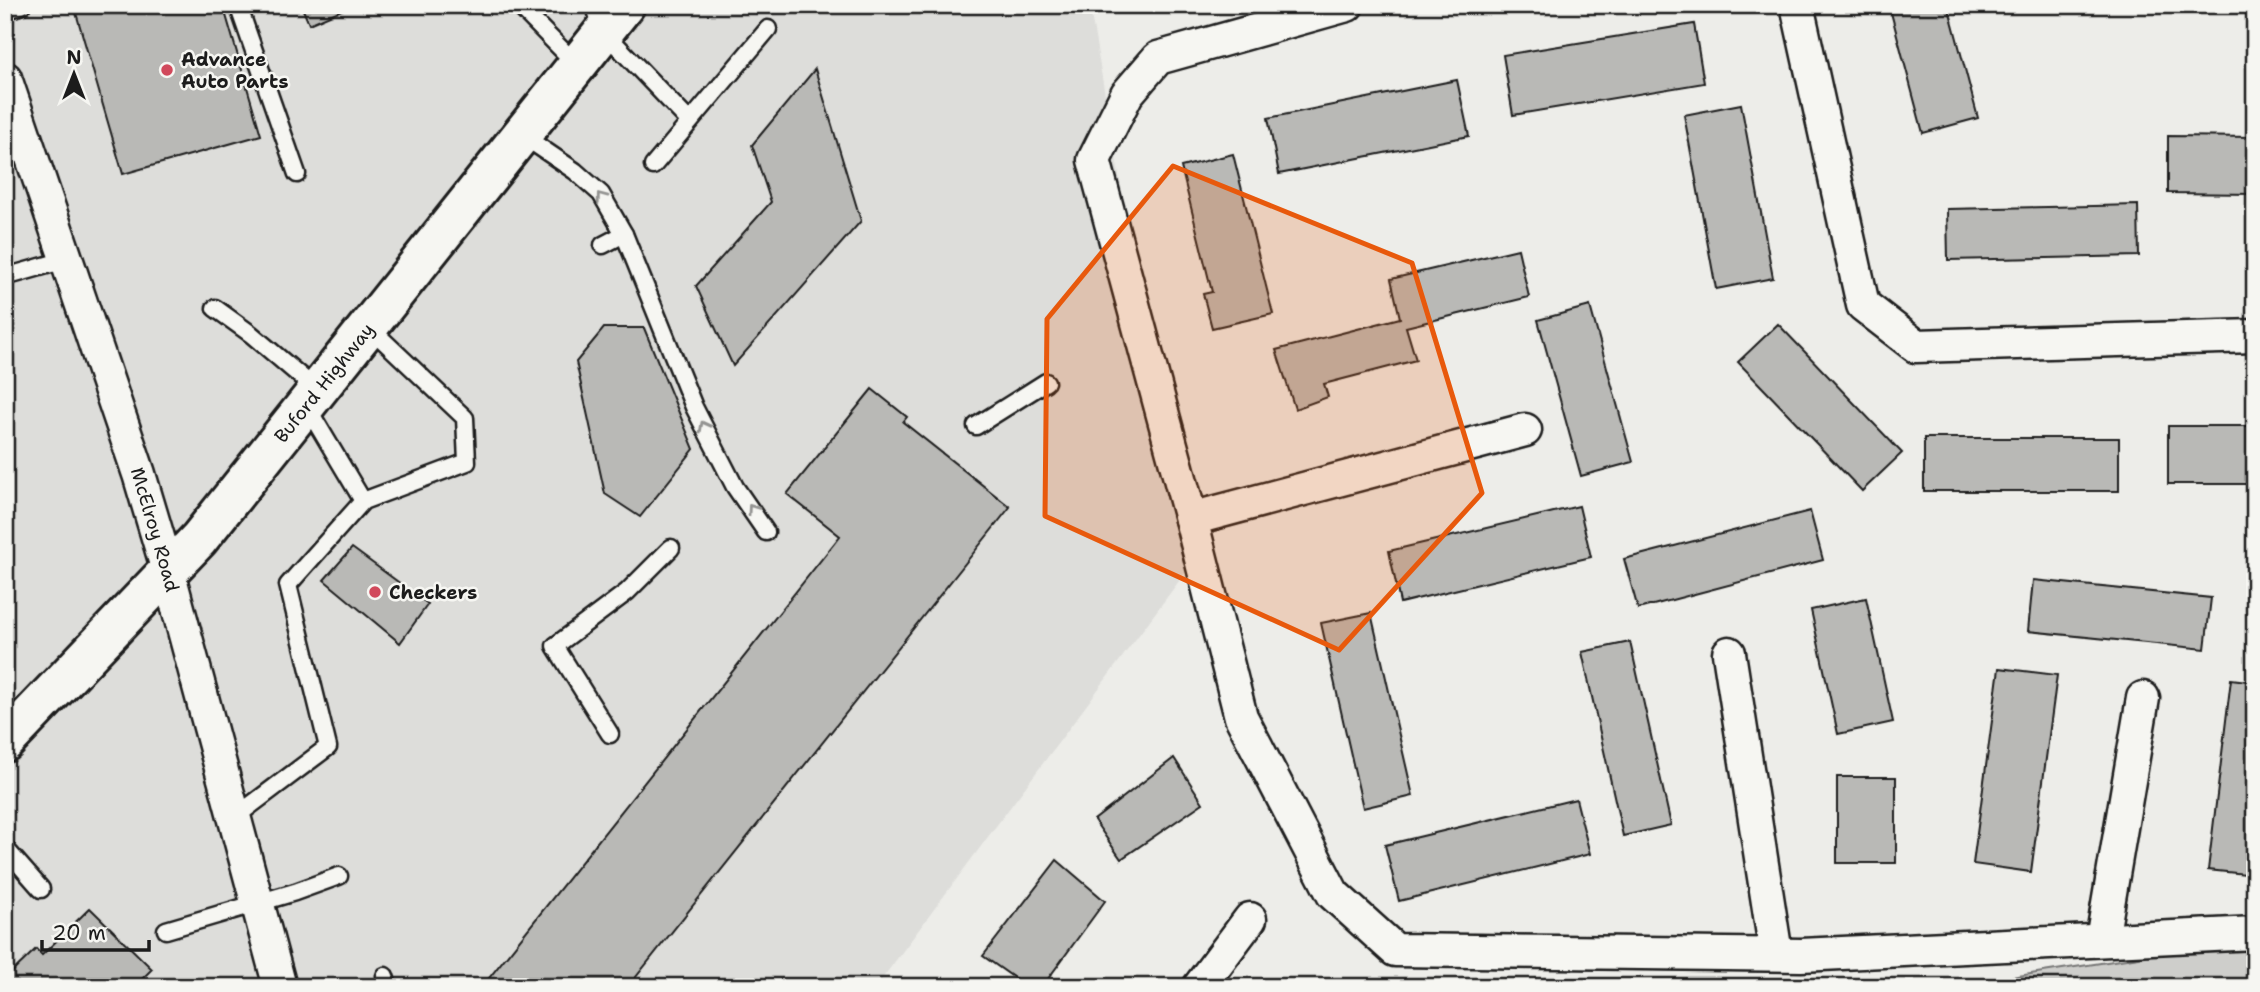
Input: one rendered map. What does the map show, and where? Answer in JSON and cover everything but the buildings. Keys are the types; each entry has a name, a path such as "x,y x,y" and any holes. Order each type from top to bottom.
{"main road":[{"name":"Buford Highway","path":"5,742 200,539 577,65 608,14"}],"street":[{"path":"1347,5 1158,58 1127,94 1094,160 1191,519 1241,717 1333,894 1395,950 1776,954 2255,933"},
{"path":"1797,5 1863,305 1916,346 2255,336"},
{"name":"McElroy Road","path":"5,78 139,474 168,571 280,987"},
{"path":"1191,519 1525,430"},
{"path":"1729,653 1776,954"},
{"path":"2102,940 2143,698"},
{"path":"1199,987 1250,919"}],"lane":[{"path":"5,11 22,5"},
{"path":"238,5 297,174"},
{"path":"518,5 577,65"},
{"path":"608,14 689,121"},
{"path":"653,166 768,29"},
{"path":"522,135 601,194 624,234 694,407 735,486 766,531"},
{"path":"603,246 624,234"},
{"path":"5,277 65,260"},
{"path":"215,308 251,334 313,399 363,501"},
{"path":"234,817 328,747 288,585 363,501 467,462 465,418 369,327"},
{"path":"976,426 1046,382"},
{"path":"610,734 555,646 627,592 671,548"},
{"path":"5,848 41,889"},
{"path":"166,930 339,876"}],"highlighted area":[{"path":"1173,166 1412,263 1482,493 1339,650 1045,516 1047,319"}],"shaded area":[{"path":"5,5 1106,5 1090,9 1188,569 876,987 5,987"},
{"path":"2255,948 2255,987 1947,987 2190,949"}],"place":[{"name":"Advance Auto Parts","path":"167,70"},
{"name":"Checkers","path":"375,592"}]}
